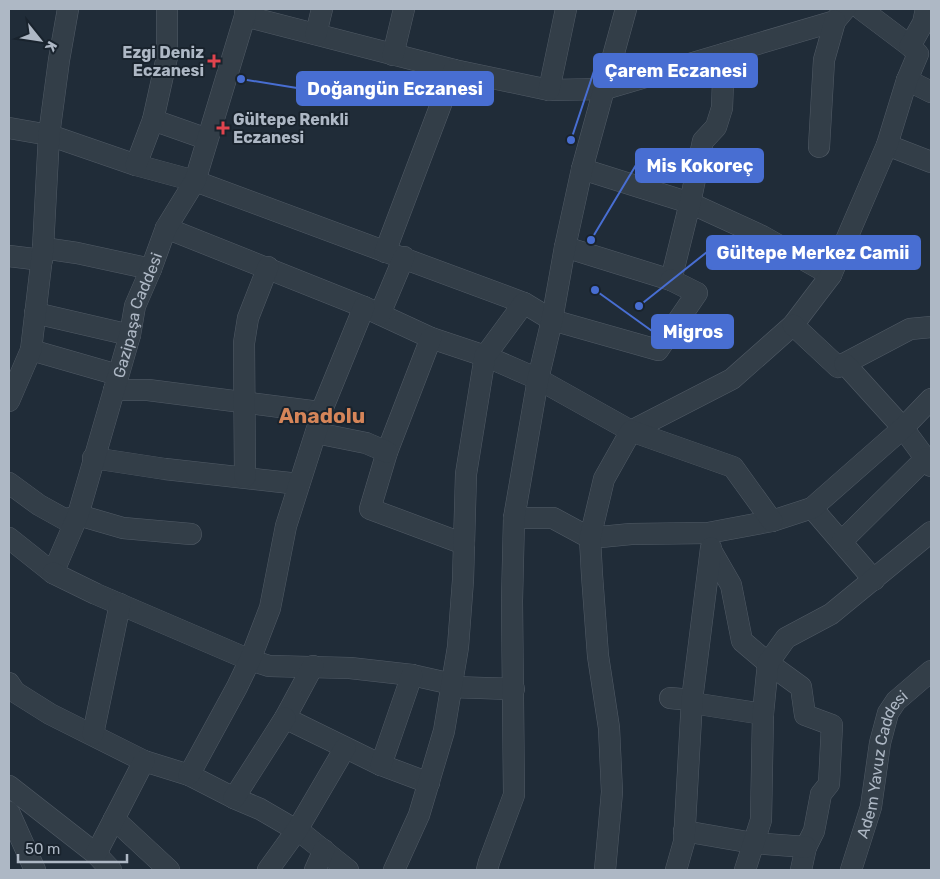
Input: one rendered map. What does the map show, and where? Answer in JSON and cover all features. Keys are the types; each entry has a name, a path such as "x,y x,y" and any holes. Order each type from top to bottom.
{"street":[{"path":"9,401 30,350 42,254 49,135 68,9"},
{"path":"136,165 153,120 167,57 167,9"},
{"path":"316,34 322,9"},
{"path":"393,55 404,9"},
{"path":"548,90 566,9"},
{"path":"487,870 488,862 514,795 512,601 514,518 538,380 582,169 626,9"},
{"path":"605,870 612,783 609,728 598,656 590,538 604,479 630,431 732,379 793,326 831,275 888,146 918,54 861,9"},
{"path":"245,12 393,55 548,90 605,89 724,54 840,15"},
{"name":"Gazipaşa Caddesi","path":"53,573 78,515 130,335 135,306 166,228 195,181 245,12"},
{"path":"819,147 824,60 840,15"},
{"path":"910,46 927,19"},
{"path":"671,280 703,141 716,128 722,108 724,54"},
{"path":"319,412 372,310 394,254 454,70"},
{"path":"908,80 931,92"},
{"path":"153,120 207,139"},
{"path":"9,128 49,135 136,165 195,181 524,303 552,320 658,350 697,293 671,280 565,247"},
{"path":"888,146 931,162"},
{"path":"582,169 690,204 762,236 831,275"},
{"path":"166,228 372,310 431,338 486,356 538,380 630,431 733,467 772,521"},
{"path":"9,256 77,252 151,269"},
{"path":"245,477 246,402 244,343 248,318 268,268"},
{"path":"394,870 419,815 444,731 458,647 466,474 486,356 524,303"},
{"path":"35,313 130,335"},
{"path":"793,326 838,367 910,329 931,327"},
{"path":"431,338 387,452 370,509 464,544"},
{"path":"30,350 116,382 148,390 319,412"},
{"path":"842,542 928,462 903,428 845,364"},
{"path":"514,518 553,518 590,538 630,534 710,543 812,508 903,428 931,400"},
{"path":"189,775 237,687 250,660 270,608 286,526 321,416 319,412"},
{"path":"316,433 366,443 387,452"},
{"path":"94,458 165,469 299,484"},
{"path":"9,483 66,520 78,515 123,528 191,534"},
{"path":"812,508 874,580"},
{"path":"745,870 761,820 763,714 768,663 786,638 831,614 931,532"},
{"path":"9,538 53,573 96,594 250,660 269,666 350,668 412,675 443,682 451,687 514,688"},
{"path":"710,543 731,585 742,641 801,687 805,715 832,725 829,784 821,794 814,831 806,847 801,870"},
{"path":"676,870 684,842 692,701 710,543"},
{"path":"93,734 120,604"},
{"path":"234,798 285,718 313,666"},
{"name":"Adem Yavuz Caddesi","path":"851,870 871,807 880,743 888,713 896,701 931,671"},
{"path":"381,765 412,675"},
{"path":"9,683 15,692 50,714 144,761 189,775 260,809 297,830 348,870"},
{"path":"670,698 763,714"},
{"path":"285,718 381,765 429,783"},
{"path":"268,870 297,830 346,748"},
{"path":"96,854 144,761"},
{"path":"9,786 96,854 111,870"},
{"path":"9,812 35,870"},
{"path":"114,819 169,870"},
{"path":"684,831 753,843 806,847"},
{"path":"315,870 324,850"}],"place":[{"name":"Ezgi Deniz Eczanesi","path":"214,61"},
{"name":"Doğangün Eczanesi","path":"241,79"},
{"name":"Gültepe Renkli Eczanesi","path":"223,128"},
{"name":"Çarem Eczanesi","path":"571,140"},
{"name":"Mis Kokoreç","path":"591,240"},
{"name":"Migros","path":"595,290"},
{"name":"Gültepe Merkez Camii","path":"639,306"}],"district":[{"name":"Anadolu","path":"322,415"}]}
